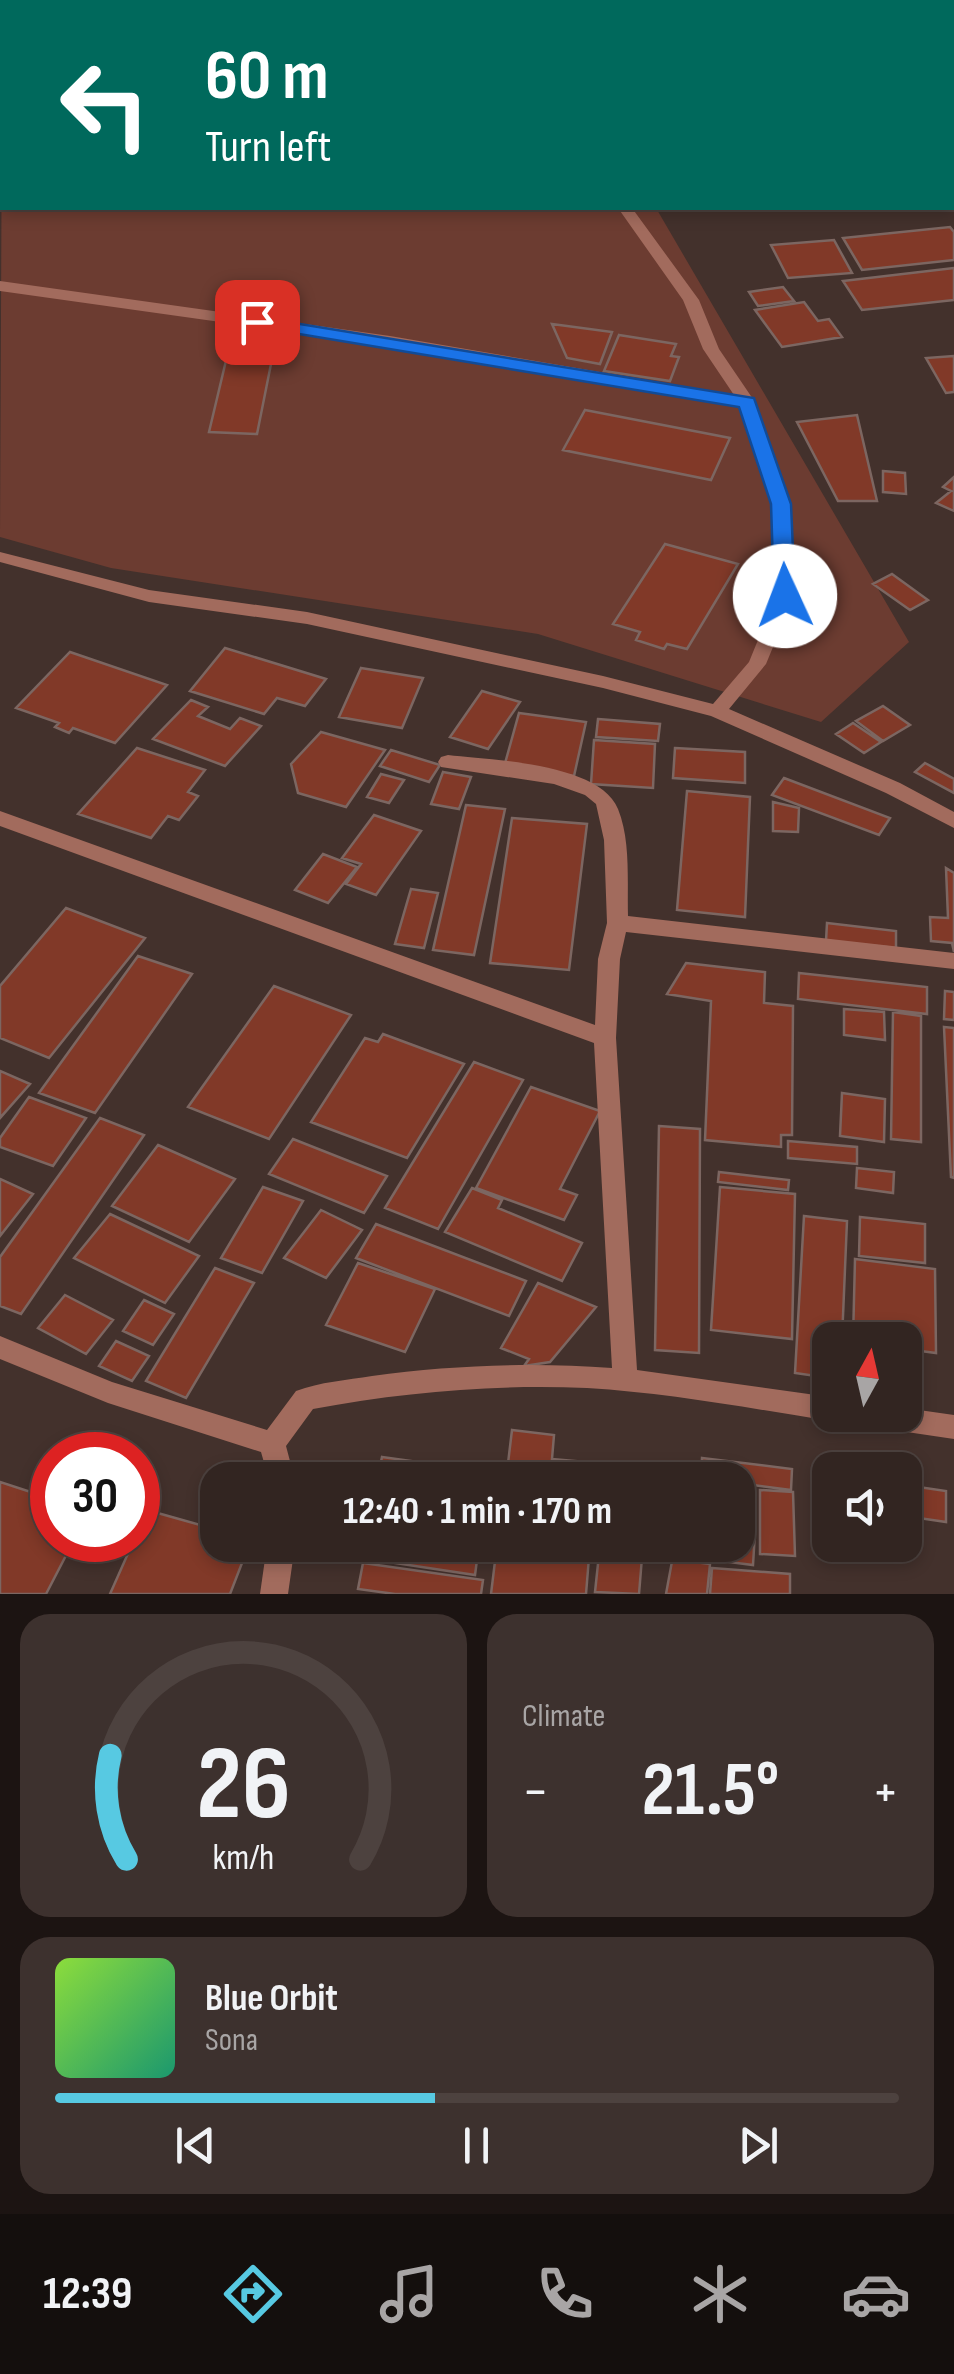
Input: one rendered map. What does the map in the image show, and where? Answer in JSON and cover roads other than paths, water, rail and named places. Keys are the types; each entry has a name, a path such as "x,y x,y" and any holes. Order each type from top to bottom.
{"street":[{"path":"626,210 691,300 711,350 747,402 781,504 785,596 757,664 717,711"},
{"path":"0,286 390,341 747,402"},
{"path":"0,557 149,596 307,618 603,682 717,711 892,788 954,821"},
{"path":"448,762 579,782 605,800 612,822 618,923 608,960 605,1038 624,1380"},
{"path":"0,818 605,1038"},
{"path":"618,923 954,962"},
{"path":"0,1347 108,1392 272,1444"},
{"path":"272,1444 305,1399 375,1385 556,1377 624,1380 812,1406"},
{"path":"922,1422 954,1426"},
{"path":"272,1444 277,1462"},
{"path":"274,1594 279,1562"}]}
